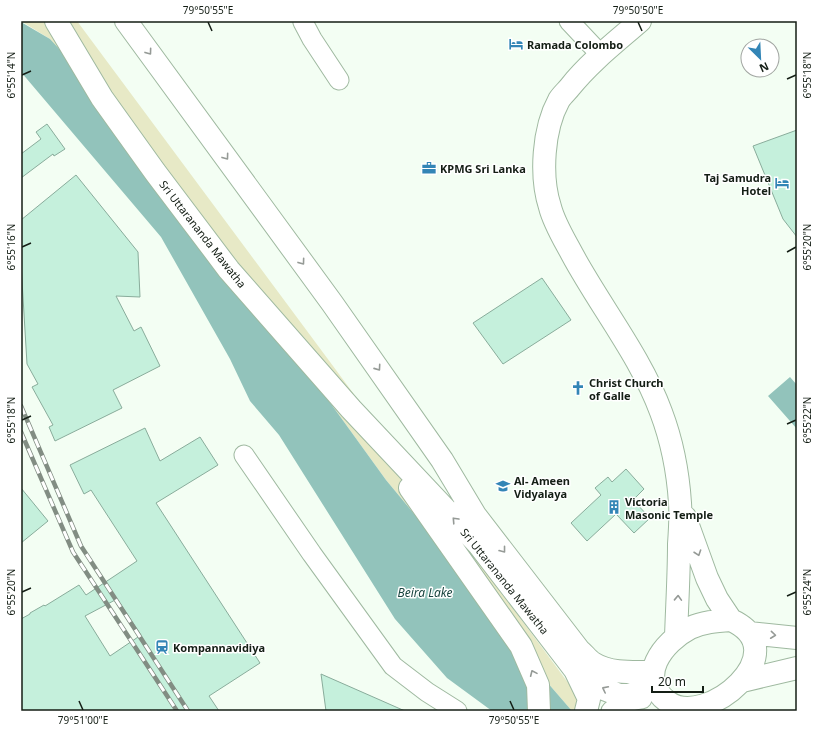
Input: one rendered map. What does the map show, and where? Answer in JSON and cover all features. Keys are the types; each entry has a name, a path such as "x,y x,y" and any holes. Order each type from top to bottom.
{"main road":[{"name":"Sri Uttarananda Mawatha","path":"56,21 102,98 154,172 229,270 351,409 479,545 575,670 604,690 619,695 648,692"},
{"path":"126,21 332,303 442,460 475,515"},
{"path":"640,21 600,55 576,79 559,100 548,129 544,174 550,208 562,236 584,276 637,361 658,404 668,433 674,455 680,503 676,637"},
{"name":"Sri Uttarananda Mawatha","path":"372,431 442,480 475,515 580,650 593,663 614,671 648,692"},
{"path":"372,431 447,543 521,646 538,685 539,711"},
{"path":"680,503 707,578 717,599 731,620"},
{"path":"716,620 731,620 740,624 749,633 753,642 755,654 753,662 742,681 720,698 711,702 681,709 648,692 655,663 662,652 676,637 690,628 703,623 716,620"},
{"path":"749,633 797,638"},
{"path":"742,681 797,668"},
{"path":"575,670 587,705"}],"street":[{"path":"304,21 312,39 339,80"},
{"path":"569,21 600,55"},
{"path":"244,455 312,554 393,666 427,692 457,711"},
{"path":"611,711 616,706 648,692"}],"green space":[{"path":"21,21 77,21 589,711 572,711 508,637 440,545 386,480 279,332 50,39"}],"water":[{"name":"Beira Lake","path":"21,22 50,39 113,107 386,480 440,545 508,637 572,711 492,711 447,678 395,619 279,435 250,401 230,359 161,237 21,72"},
{"path":"790,377 797,385 797,429 768,396"}],"building":[{"path":"47,124 65,149 54,156 53,154 21,178 21,154 41,139 36,132"},
{"name":"Taj Samudra Hotel","path":"797,130 797,237 783,219 753,146"},
{"path":"76,175 138,252 140,297 116,296 134,331 141,327 160,366 113,390 122,408 55,441 49,427 53,425 32,387 38,384 27,364 21,264 21,220"},
{"path":"542,278 571,320 503,364 473,323"},
{"path":"145,428 160,461 200,437 218,465 156,503 260,663 209,696 219,711 21,711 21,619 79,585 86,595 137,561 91,490 84,494 70,465","holes":["117,599 141,635 110,656 85,616"]},
{"name":"Victoria Masonic Temple","path":"626,469 644,489 633,500 650,518 634,533 616,514 587,541 571,523 601,495 595,488 608,477 612,482"},
{"path":"21,488 48,521 21,543"},
{"path":"321,674 405,711 326,711"}],"railway":[{"path":"21,406 81,546 188,711"},
{"path":"21,432 73,552 177,711"}],"place":[{"name":"Ramada Colombo","path":"516,44"},
{"name":"KPMG Sri Lanka","path":"429,168"},
{"name":"Taj Samudra Hotel","path":"782,183"},
{"name":"Christ Church of Galle","path":"578,388"},
{"name":"Al- Ameen Vidyalaya","path":"503,486"},
{"name":"Victoria Masonic Temple","path":"614,507"},
{"name":"Kompannavidiya","path":"162,647"}]}
